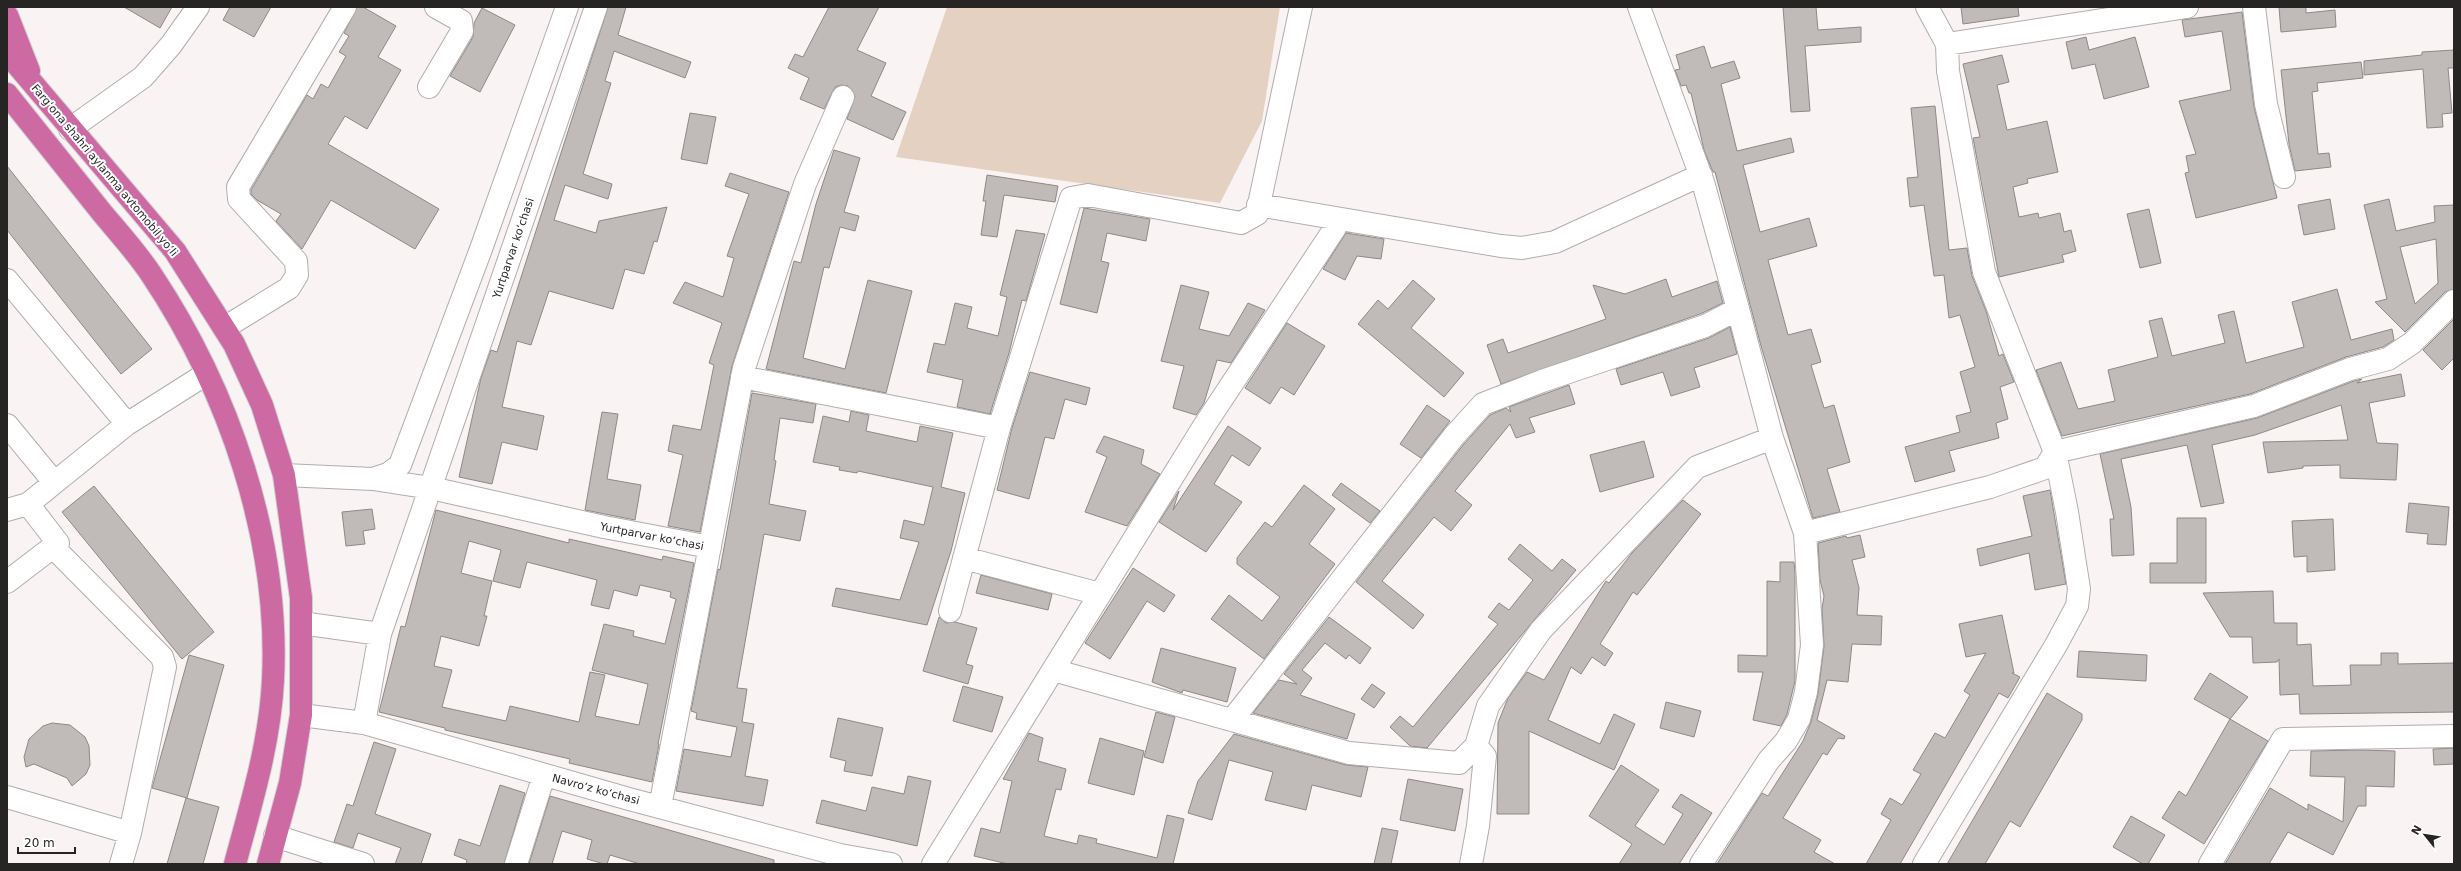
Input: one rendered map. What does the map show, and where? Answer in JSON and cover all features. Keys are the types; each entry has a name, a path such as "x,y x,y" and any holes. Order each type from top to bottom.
{"highway":[{"path":"7,15 37,90"},
{"name":"Fargʻona shahri aylanma avtomobil yoʻli","path":"7,53 175,251 234,344 262,405 284,475 299,585 301,623 301,715 290,783 268,864"},
{"path":"7,94 150,273 181,324 228,419 254,500 271,601 273,680 268,728 258,777 235,864"},
{"path":"269,588 299,585"}],"street":[{"path":"70,129 143,77 171,45 198,7"},
{"path":"224,328 290,288 297,275 296,261 239,199 238,187 345,7"},
{"path":"429,88 462,32 462,21 436,7"},
{"path":"372,479 388,474 400,465 481,249 567,7"},
{"name":"Yurtparvar koʻchasi","path":"364,722 380,634 596,7"},
{"path":"950,611 999,428 1071,198 1088,195 1241,223 1257,214 1301,7"},
{"path":"1639,7 1701,175 1772,438 1805,533 1812,645 1806,692 1799,720 1786,741 1769,760 1701,864"},
{"path":"1924,864 2056,645 2077,606 2078,581 2067,512 2055,452 1984,272 1948,71 1947,44 1927,7"},
{"path":"1947,44 2187,7"},
{"path":"2254,7 2266,104 2284,177"},
{"name":"Yurtparvar koʻchasi","path":"660,807 742,377 805,184 843,97"},
{"path":"1258,205 1501,246 1522,248 1555,242 1701,175"},
{"path":"933,864 1209,420 1335,228"},
{"path":"7,280 127,424"},
{"path":"1805,533 1990,487 2045,468 2055,452 2254,406 2350,369 2388,359 2412,343 2454,301"},
{"path":"1232,720 1454,436 1484,404 1542,381 1705,326 1738,309"},
{"path":"7,510 28,504 127,424 206,374"},
{"path":"742,377 999,428"},
{"path":"7,425 54,482"},
{"path":"1053,670 1349,753 1459,763 1476,746 1488,706 1541,630 1605,562 1697,467 1772,438"},
{"path":"284,475 372,479 431,488"},
{"name":"Yurtparvar koʻchasi","path":"431,488 604,527 710,547"},
{"path":"7,582 58,543 28,504"},
{"path":"53,547 162,657 165,668 130,833 121,864"},
{"path":"964,558 1100,594"},
{"path":"301,623 380,634"},
{"name":"Navroʻz koʻchasi","path":"301,715 364,722 544,775 660,807 840,855 891,864"},
{"path":"2210,864 2283,739 2454,736"},
{"path":"1471,864 1478,826 1485,756 1476,746"},
{"path":"516,864 544,775"},
{"path":"7,798 130,833"},
{"path":"275,836 363,864"}],"shaded area":[{"path":"947,7 1280,7 1262,121 1220,203 896,157"}],"building":[{"path":"124,7 172,7 160,28"},
{"path":"230,7 271,7 254,37 223,20"},
{"path":"357,7 363,7 396,26 378,57 401,70 367,129 345,116 328,144 439,209 415,249 331,200 302,249 276,221 281,214 257,200 251,194 251,190 307,95 313,99 321,84 328,88 346,56 339,52 349,36 344,33"},
{"path":"608,7 626,7 618,35 691,62 685,78 614,51 605,81 611,83 583,174 612,184 608,199 565,185 554,220 596,233 599,221 667,207 657,242 654,241 644,274 625,269 613,309 549,291 531,345 517,341 502,407 544,416 537,450 502,442 492,484 459,477 481,378 491,350 497,352"},
{"path":"829,7 879,7 857,50 886,63 871,96 906,112 893,140 847,119 855,96 848,86 841,85 835,87 824,109 800,99 809,78 788,68 795,54 803,57"},
{"path":"1783,7 1816,7 1818,30 1861,27 1861,42 1805,46 1810,111 1791,112"},
{"path":"1961,7 2018,7 2019,16 1963,24"},
{"path":"2279,7 2306,7 2306,13 2335,10 2336,27 2281,32"},
{"path":"482,8 515,25 480,92 450,76 473,37 474,23"},
{"path":"2242,12 2254,107 2277,198 2196,218 2185,173 2189,172 2186,156 2196,154 2179,101 2231,90 2222,31 2185,37 2182,20"},
{"path":"2086,37 2089,50 2135,37 2149,87 2104,99 2095,64 2072,69 2066,42"},
{"path":"1704,46 1711,68 1734,61 1740,78 1721,84 1737,151 1791,138 1794,152 1743,165 1760,232 1809,218 1817,246 1768,260 1788,335 1811,329 1821,362 1811,365 1824,408 1834,405 1850,462 1827,469 1840,512 1813,518 1761,346 1715,172 1713,172 1704,150 1691,93 1689,93 1686,85 1681,86 1675,70 1680,69 1676,55"},
{"path":"2454,50 2454,68 2448,68 2452,113 2442,114 2443,127 2427,128 2423,69 2364,75 2364,61 2422,55 2422,52"},
{"path":"2002,55 2009,82 1997,85 2007,130 2047,121 2058,172 2027,179 2028,183 2013,187 2019,217 2038,213 2039,218 2060,213 2064,232 2071,230 2076,251 2062,255 2064,262 1999,277 1973,138 1980,137 1963,64"},
{"path":"2361,62 2363,78 2317,83 2318,91 2312,92 2318,154 2329,153 2331,167 2295,171 2289,144 2281,70"},
{"path":"1935,106 1949,250 1967,248 1972,276 1986,311 1999,356 2003,354 2014,382 2000,387 2008,419 1996,423 1999,438 1949,451 1955,471 1915,482 1905,447 1960,432 1956,416 1971,412 1960,372 1975,367 1960,315 1949,318 1944,275 1934,276 1924,205 1910,207 1907,178 1918,177 1911,108"},
{"path":"690,113 716,117 707,164 681,159"},
{"path":"834,150 860,158 844,212 859,216 855,231 840,227 829,268 824,267 803,358 845,369 868,280 912,291 886,393 766,369 794,261 801,263 816,204"},
{"path":"7,166 152,349 121,374 7,230"},
{"path":"730,173 789,192 732,366 700,532 668,526 683,455 668,451 673,425 701,430 714,365 709,363 722,323 673,303 685,282 723,297 734,258 727,256 749,194 725,186"},
{"path":"987,175 1058,186 1055,202 1004,195 997,237 981,235 986,201 983,201"},
{"path":"2330,199 2335,229 2304,235 2298,205"},
{"path":"2389,199 2396,231 2435,222 2434,206 2454,205 2454,289 2445,292 2405,332 2375,302 2387,299 2364,205","holes":["2436,239 2438,283 2415,304 2400,247"]},
{"path":"1084,208 1150,219 1146,241 1107,233 1101,261 1109,263 1097,313 1060,304"},
{"path":"2149,209 2161,263 2140,268 2127,214"},
{"path":"1016,230 1045,234 1026,301 1022,300 1009,353 990,414 957,407 963,380 927,372 934,343 945,345 955,303 972,307 967,328 998,336 1007,297 1000,295"},
{"path":"1346,233 1384,239 1381,259 1357,256 1345,280 1323,269"},
{"path":"1666,279 1672,297 1717,281 1723,303 1700,314 1501,384 1487,345 1503,339 1508,353 1606,319 1593,285 1625,294"},
{"path":"1413,280 1435,299 1411,328 1464,373 1444,397 1358,324 1378,300 1388,309"},
{"path":"1181,285 1209,292 1199,329 1229,336 1248,303 1265,310 1231,363 1217,360 1204,403 1196,415 1173,408 1184,366 1161,361"},
{"path":"2337,289 2351,340 2392,329 2394,340 2383,347 2346,357 2250,394 2062,436 2036,370 2061,362 2078,409 2115,401 2108,370 2158,357 2149,321 2162,318 2172,356 2225,343 2218,315 2234,311 2246,363 2304,347 2292,302"},
{"path":"2454,319 2454,358 2442,370 2423,350"},
{"path":"1287,323 1325,346 1294,395 1281,387 1270,404 1245,388"},
{"path":"1730,327 1737,354 1694,368 1700,387 1671,396 1663,372 1621,385 1616,369 1709,338"},
{"path":"1030,372 1090,388 1086,405 1065,399 1054,439 1045,437 1029,499 997,490 1012,428"},
{"path":"2401,374 2405,396 2369,403 2377,443 2398,444 2396,480 2340,478 2340,465 2303,466 2303,468 2268,473 2263,442 2348,440 2341,405 2255,435 2212,445 2224,503 2201,507 2187,445 2121,459 2131,507 2134,555 2112,556 2110,519 2114,519 2100,454 2257,418 2354,381 2362,379 2357,383"},
{"path":"1569,385 1575,404 1529,418 1535,432 1516,438 1510,424 1455,491 1472,505 1451,531 1434,517 1382,581 1424,615 1413,629 1356,582 1464,444 1490,415 1506,408 1511,412 1509,407"},
{"path":"752,393 816,404 813,423 780,418 774,460 776,461 769,504 806,511 800,541 764,534 737,688 747,689 742,722 754,724 745,776 768,780 763,806 676,791 684,749 731,757 737,727 696,719 697,713 691,711 718,569 720,570"},
{"path":"1427,405 1450,421 1421,458 1400,444"},
{"path":"851,411 869,415 866,431 917,442 920,426 953,433 941,487 965,493 951,551 927,625 832,606 836,588 900,600 919,542 900,538 904,520 924,525 933,487 858,471 857,473 839,470 840,467 813,462 823,416 849,422"},
{"path":"602,412 618,414 607,479 641,485 635,520 585,510"},
{"path":"1228,426 1261,448 1249,466 1232,455 1214,484 1242,502 1206,552 1159,522 1179,491 1173,510"},
{"path":"1104,436 1144,450 1141,464 1160,474 1127,526 1085,512 1107,457 1096,452"},
{"path":"1644,441 1654,477 1600,492 1590,455"},
{"path":"1341,483 1380,511 1370,523 1332,495"},
{"path":"1304,485 1335,509 1309,544 1335,564 1264,659 1211,619 1229,595 1262,621 1280,597 1237,564 1237,558 1265,522 1272,527"},
{"path":"94,486 214,632 182,659 62,512"},
{"path":"2050,490 2066,584 2035,590 2029,553 1980,566 1977,549 2032,536 2023,496"},
{"path":"1683,500 1701,514 1637,595 1633,592 1600,644 1613,653 1605,666 1592,657 1581,674 1571,667 1548,720 1600,744 1614,714 1635,724 1614,770 1529,731 1529,814 1497,814 1498,723 1508,698 1527,672 1544,680 1606,581 1609,583 1632,553"},
{"path":"2409,503 2449,507 2446,545 2427,544 2428,534 2406,532"},
{"path":"372,509 375,529 363,531 365,544 346,546 342,512"},
{"path":"436,510 569,543 569,539 662,560 663,556 694,563 658,744 652,782 569,763 570,759 445,730 445,728 379,712 401,626 405,627","holes":["469,541 501,550 493,581 520,588 527,562 597,580 591,605 609,609 614,590 637,596 640,585 671,592 670,597 676,599 665,644 633,636 634,631 604,624 592,670 648,684 639,725 595,716 605,675 590,672 579,722 510,706 506,721 442,707 452,670 434,666 441,636 479,646 487,616 484,616 492,581 461,573"]},
{"path":"2177,518 2206,518 2206,583 2150,583 2150,563 2177,563"},
{"path":"2333,519 2335,570 2307,572 2307,556 2294,557 2292,521"},
{"path":"1860,535 1865,557 1852,560 1859,588 1857,615 1882,616 1881,645 1852,644 1848,682 1827,680 1817,720 1845,736 1844,739 1838,738 1827,755 1823,753 1783,818 1821,840 1814,852 1835,864 1717,864 1762,793 1768,796 1803,741 1811,722 1818,694 1824,646 1822,609 1824,596 1820,580 1818,543 1846,536 1847,538"},
{"path":"1520,544 1552,571 1562,559 1576,570 1427,748 1410,746 1390,727 1400,716 1413,727 1498,624 1488,617 1499,603 1509,610 1533,580 1508,559"},
{"path":"1780,562 1794,562 1795,573 1795,681 1787,714 1781,726 1753,720 1763,672 1738,672 1738,655 1767,656 1767,581 1780,582"},
{"path":"1133,568 1175,595 1164,612 1147,601 1110,659 1085,643"},
{"path":"981,575 1052,594 1048,610 976,593"},
{"path":"2273,591 2274,623 2297,623 2297,645 2311,644 2313,686 2351,685 2350,665 2381,665 2381,653 2398,653 2398,664 2454,663 2454,712 2300,714 2299,694 2280,695 2279,659 2277,662 2253,663 2252,637 2230,637 2203,593"},
{"path":"2002,615 2014,673 2012,673 2020,677 2008,698 1999,693 1900,864 1866,864 1891,820 1881,814 1890,798 1902,805 1921,774 1913,770 1935,733 1945,738 1970,695 1964,691 1986,653 1966,657 1959,624"},
{"path":"939,617 946,623 955,622 977,628 966,664 973,666 968,684 923,671"},
{"path":"1329,617 1371,648 1360,664 1349,655 1346,659 1325,643 1302,670 1312,678 1300,695 1355,714 1347,739 1253,713 1279,680 1297,684 1284,674"},
{"path":"1161,648 1236,668 1227,702 1183,690 1182,693 1152,682"},
{"path":"2079,651 2147,655 2146,681 2077,677"},
{"path":"189,655 224,665 187,798 152,788"},
{"path":"2210,673 2248,697 2230,719 2194,699"},
{"path":"1372,684 1385,693 1374,708 1361,699"},
{"path":"963,686 1003,697 992,732 953,721"},
{"path":"2047,693 2082,714 2082,720 2020,827 2010,821 1985,864 1947,864"},
{"path":"1666,702 1701,711 1694,737 1660,728"},
{"path":"1156,712 1175,717 1163,763 1144,757"},
{"path":"838,718 883,728 872,776 844,771 846,761 830,757"},
{"path":"2230,719 2268,741 2204,844 2162,818 2179,791 2186,796"},
{"path":"52,723 70,725 85,737 89,746 90,765 86,774 72,786 67,778 34,764 26,767 24,757 29,739 43,726"},
{"path":"1029,733 1043,738 1038,761 1066,769 1061,790 1056,789 1044,836 1077,844 1079,835 1097,839 1096,843 1157,858 1167,815 1184,819 1173,864 1008,864 974,856 981,828 1000,833 1012,781 1003,779"},
{"path":"1234,734 1346,765 1368,767 1361,797 1312,785 1306,810 1265,800 1273,772 1229,760 1212,820 1188,813 1198,781"},
{"path":"1100,738 1144,751 1134,795 1088,783"},
{"path":"374,742 396,749 375,814 431,834 421,864 395,864 401,848 358,833 353,848 334,842 347,804 353,806"},
{"path":"2454,748 2454,764 2434,765 2433,749"},
{"path":"2311,751 2395,751 2394,787 2366,786 2366,806 2358,806 2333,855 2288,832 2269,864 2225,864 2270,788 2308,810 2308,804 2343,822 2345,777 2310,776"},
{"path":"1621,765 1659,790 1635,826 1664,845 1683,814 1672,807 1681,794 1712,813 1679,864 1619,864 1632,844 1589,816"},
{"path":"908,776 931,781 917,846 816,823 822,800 866,811 872,787 904,794"},
{"path":"1408,779 1463,789 1455,831 1400,820"},
{"path":"500,785 525,793 504,864 466,864 467,860 454,855 459,839 480,846"},
{"path":"550,796 774,860 774,864 640,864 610,855 607,864 604,864 587,859 592,840 562,831 552,864 529,864"},
{"path":"186,798 219,807 203,864 167,864"},
{"path":"2131,816 2165,835 2148,864 2143,864 2113,847"},
{"path":"1382,828 1398,831 1391,864 1374,864"}]}
